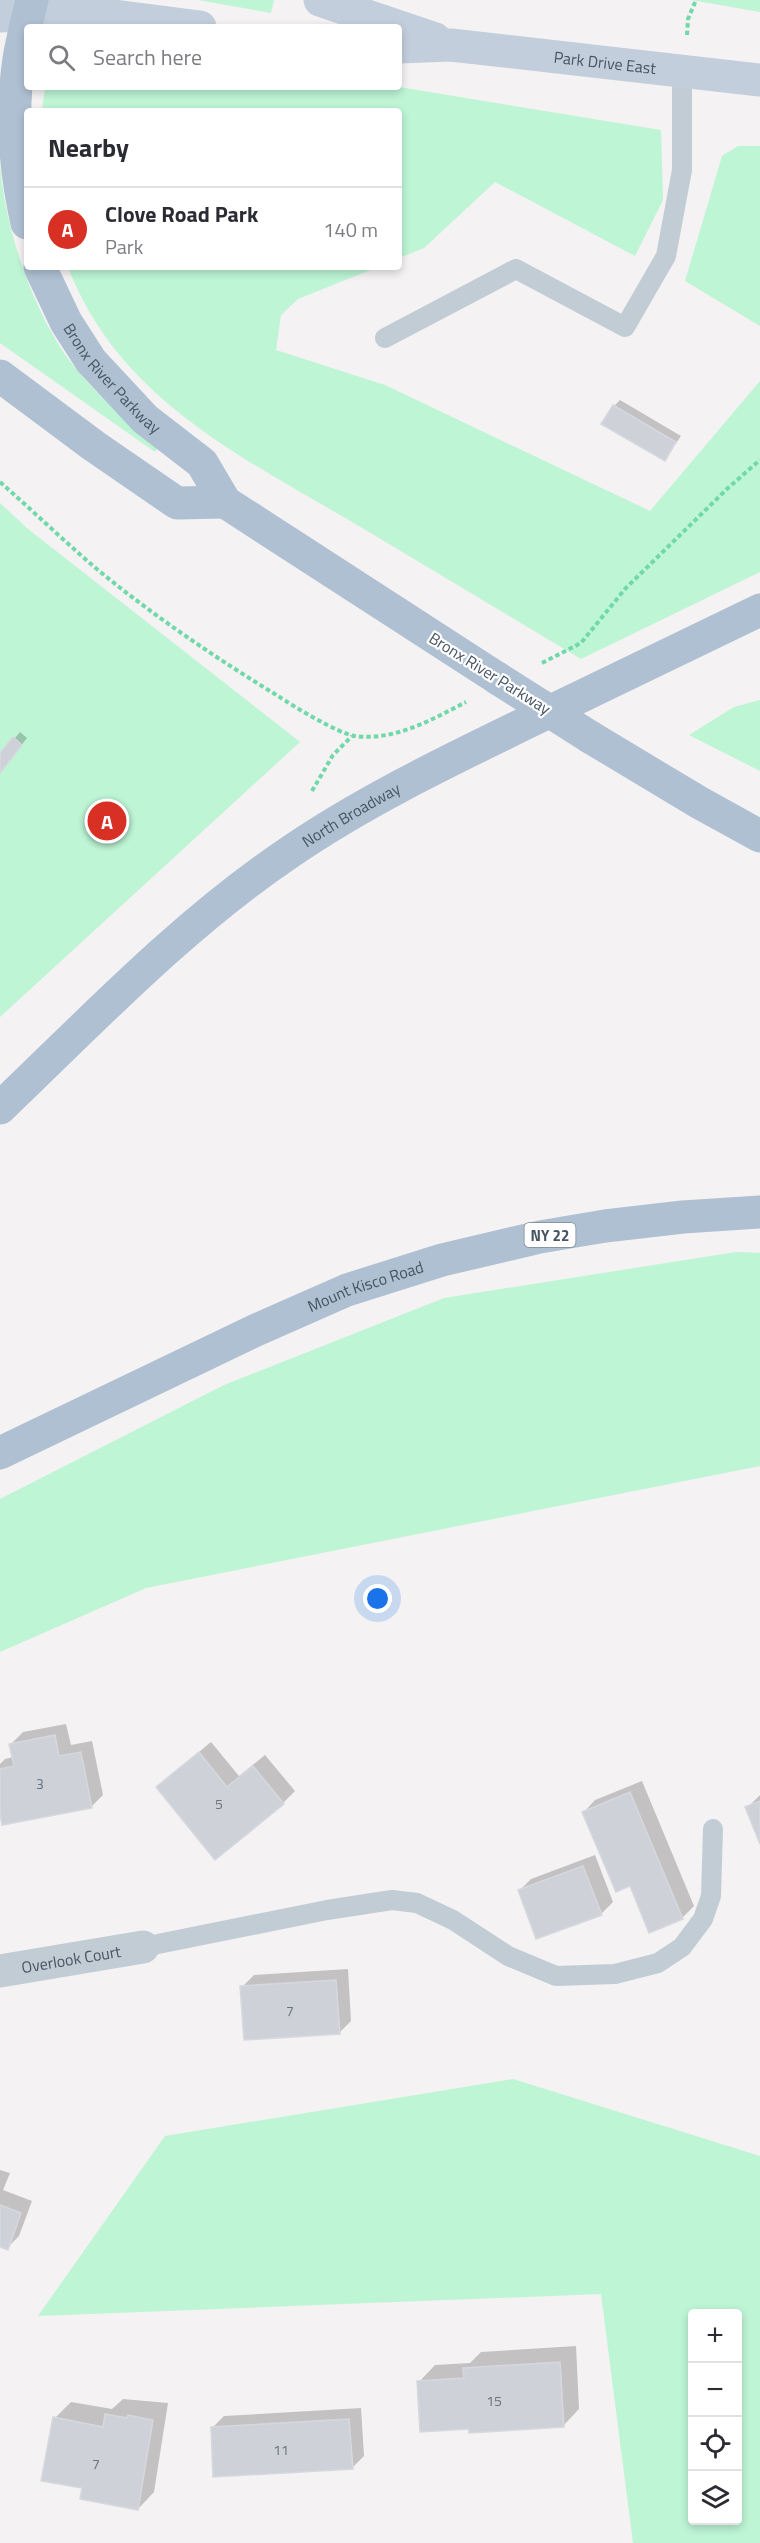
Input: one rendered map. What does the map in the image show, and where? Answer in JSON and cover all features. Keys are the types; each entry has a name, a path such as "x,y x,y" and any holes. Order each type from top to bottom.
{"main road":[{"path":"20,10 15,113 17,166 24,206"},
{"name":"Bronx River Parkway","path":"41,270 66,322 91,361 146,419 202,463 225,502 590,737 700,804 760,836"},
{"path":"0,376 177,503 225,502"},
{"name":"North Broadway","path":"0,1107 147,967 234,894 323,830 446,762 760,609"},
{"name":"Mount Kisco Road","path":"0,1453 254,1331 347,1290 410,1270 442,1260 540,1237 683,1217 760,1212"}],"street":[{"name":"Park Drive East","path":"320,0 390,24"},
{"path":"20,10 82,12 176,24"},
{"name":"Park Drive East","path":"402,28 451,45"},
{"name":"Park Drive East","path":"402,47 451,45 760,80"},
{"name":"Overlook Court","path":"0,1971 142,1947"}],"lane":[{"path":"385,338 516,269 625,327 666,256 682,170 682,71"},
{"path":"142,1947 327,1910 392,1900 417,1903 453,1920 508,1956 556,1976 615,1974 658,1963 682,1947 703,1919 711,1896 713,1829"}],"path":[{"path":"323,830 311,793 333,755 351,736"}],"green space":[{"path":"198,0 274,0 271,13"},
{"path":"691,0 760,0 760,12"},
{"path":"402,87 661,130 663,200 635,256 495,182 424,248 402,257 402,108 42,108 45,90 402,90"},
{"path":"738,146 760,146 760,326 685,281 722,156"},
{"path":"0,164 15,242 23,269 46,322 73,365 113,408 158,448 155,452 0,343"},
{"path":"69,270 370,270 298,299 281,315 276,350 385,385 650,511 760,381 760,572 581,659 272,476 190,421 152,389 119,354 90,314"},
{"path":"0,503 28,529 300,742 0,1017"},
{"path":"760,700 760,771 689,735 734,707"},
{"path":"736,1252 760,1253 760,1466 146,1588 0,1652 0,1499 224,1385 444,1298"},
{"path":"513,2079 760,2156 760,2543 633,2543 601,2294 38,2316 165,2136"}],"building":[{"path":"613,405 676,442 665,461 601,424"},
{"path":"13,737 22,745 0,773 0,753"},
{"path":"55,1735 59,1756 81,1752 92,1808 2,1825 0,1769 14,1766 9,1744"},
{"path":"199,1752 227,1787 253,1766 284,1804 215,1860 156,1787"},
{"path":"630,1792 683,1919 649,1933 630,1886 616,1892 582,1812"},
{"path":"760,1801 760,1844 745,1807"},
{"path":"583,1866 602,1915 536,1939 518,1890"},
{"path":"336,1980 340,2034 244,2040 240,1986"},
{"path":"0,2205 21,2213 8,2250 0,2247"},
{"path":"560,2362 564,2427 469,2433 469,2429 420,2432 417,2381 464,2378 463,2368"},
{"path":"105,2414 127,2418 128,2415 153,2420 138,2510 80,2499 82,2488 41,2481 53,2417 103,2427"},
{"path":"349,2419 353,2469 213,2477 211,2427"}],"place":[{"name":"Clove Road Park","path":"107,821"}]}
